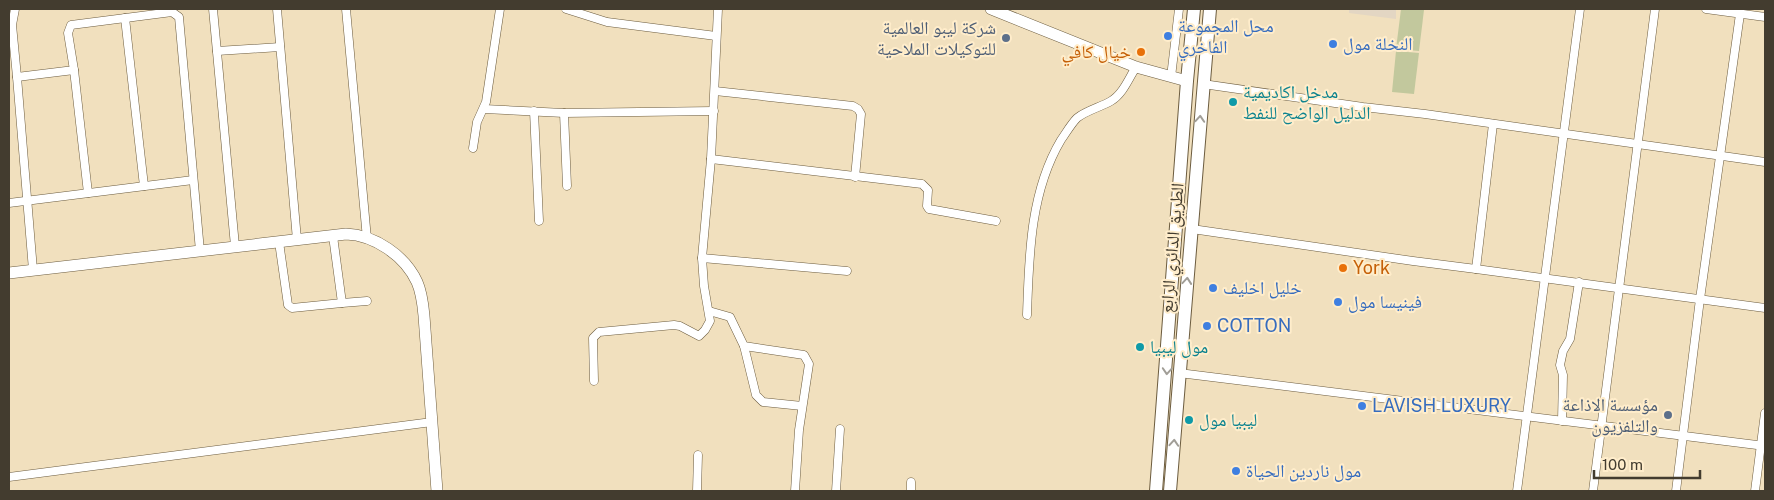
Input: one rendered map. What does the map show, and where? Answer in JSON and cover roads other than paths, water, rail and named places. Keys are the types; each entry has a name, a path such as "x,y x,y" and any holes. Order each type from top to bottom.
{"main road":[{"name":"الطريق الدائري الرابع","path":"1156,491 1194,9"},
{"name":"الطريق الدائري الرابع","path":"1170,491 1210,9"}],"street":[{"path":"15,9 10,30 17,77 33,270"},
{"path":"213,9 235,246"},
{"path":"277,9 297,240"},
{"path":"346,9 367,239"},
{"path":"473,148 477,122 484,108 500,9"},
{"path":"566,9 607,22 716,36"},
{"path":"594,380 593,338 597,333 680,326 699,336 703,334 710,321 704,286 702,258 711,159 718,9"},
{"path":"991,9 1136,67 1188,80"},
{"path":"1171,77 1179,9"},
{"path":"1517,491 1580,9"},
{"path":"1593,491 1655,9"},
{"path":"1706,9 1765,17"},
{"path":"88,193 68,33 71,25 172,12 179,17 200,251"},
{"path":"1676,491 1700,298 1740,14"},
{"path":"125,18 144,186"},
{"path":"217,51 280,47"},
{"path":"1027,315 1028,279 1034,229 1039,197 1047,167 1066,131 1078,118 1117,97 1136,67"},
{"path":"17,77 74,70"},
{"path":"1203,84 1765,162"},
{"path":"715,91 852,106 858,109 861,114 855,177"},
{"path":"484,108 564,113 714,111"},
{"path":"534,111 539,221"},
{"path":"564,113 567,186"},
{"path":"1476,268 1493,124"},
{"path":"711,159 922,184 927,186 927,206 929,210 996,221"},
{"path":"9,202 193,180"},
{"path":"1192,229 1413,261 1765,308"},
{"path":"9,273 350,234 367,239 390,251 403,262 420,291 424,316 437,491"},
{"path":"334,236 342,304"},
{"path":"279,242 288,305 292,308 367,301"},
{"path":"702,258 847,271"},
{"path":"1562,421 1563,375 1560,365 1563,352 1570,339 1579,282"},
{"path":"709,311 730,318 744,346 756,396 759,400 762,402 802,406"},
{"path":"744,346 805,356 808,364 794,491"},
{"path":"1179,373 1763,446"},
{"path":"1755,491 1763,446 1765,413"},
{"path":"9,477 432,422"},
{"path":"836,491 840,430"},
{"path":"697,491 698,455"},
{"path":"910,491 911,482"}],"place":[{"name":"محل المجموعة الفاخري","path":"1168,36"},
{"name":"شركة ليبو العالمية للتوكيلات الملاحية","path":"1006,38"},
{"name":"النخلة مول","path":"1333,44"},
{"name":"خيال كافي","path":"1141,52"},
{"name":"مدخل اكاديمية الدليل الواضح للنفط","path":"1233,102"},
{"name":"York","path":"1343,268"},
{"name":"خليل اخليف","path":"1213,288"},
{"name":"فينيسا مول","path":"1338,302"},
{"name":"COTTON","path":"1207,326"},
{"name":"مول ليبيا","path":"1140,347"},
{"name":"LAVISH LUXURY","path":"1362,406"},
{"name":"مؤسسة الاذاعة والتلفزيون","path":"1668,415"},
{"name":"ليبيا مول","path":"1189,420"},
{"name":"مول ناردين الحياة","path":"1236,471"}]}
